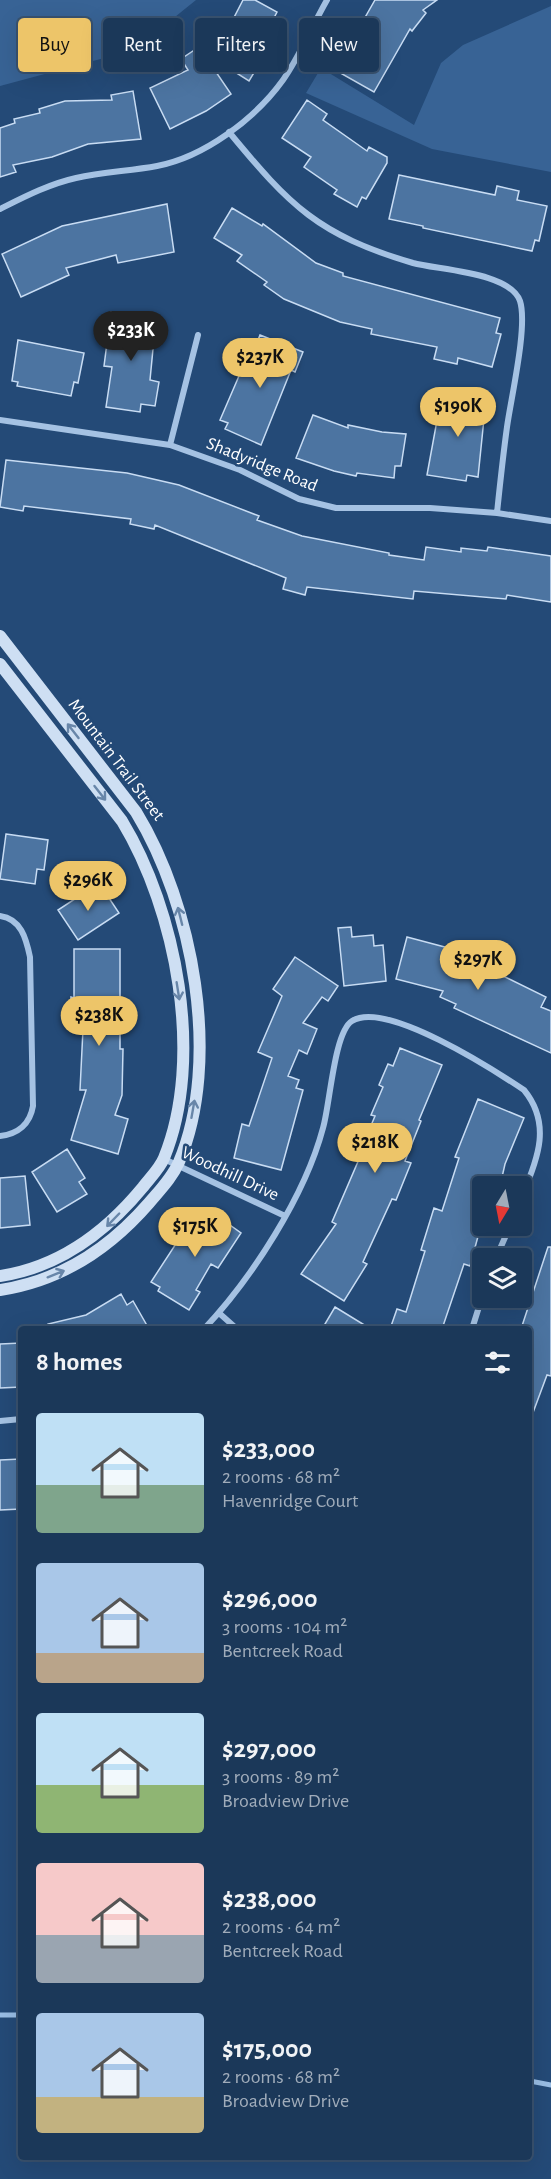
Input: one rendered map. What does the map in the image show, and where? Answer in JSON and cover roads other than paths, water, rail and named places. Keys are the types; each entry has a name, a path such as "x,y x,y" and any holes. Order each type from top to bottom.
{"street":[{"path":"0,209 30,194 73,179 172,162 229,132 259,107 284,79 327,0"},
{"path":"229,132 292,203 333,233 415,263 493,279 505,285 519,298 522,312 517,366 497,513"},
{"path":"170,445 198,335"},
{"name":"Shadyridge Road","path":"0,420 170,445 240,470 299,499 336,508 430,508 551,520"},
{"name":"Mountain Trail Street","path":"0,636 136,812 153,840 175,897 193,981 199,1029 194,1105 186,1143 178,1165 167,1182 139,1215 109,1244 65,1270 0,1290"},
{"name":"Mountain Trail Street","path":"0,664 122,821 149,872 166,930 182,1013 183,1052 178,1101 164,1159"},
{"path":"0,916 9,917 18,925 27,941 30,957 33,1106 27,1123 17,1131 0,1136"},
{"path":"207,1326 255,1265 285,1216 311,1163 332,1088 338,1044 346,1025 354,1019 365,1017 389,1020 434,1038 495,1071 531,1095 547,1113"},
{"path":"532,1176 542,1156 548,1134"},
{"path":"0,1276 46,1262 78,1247 106,1228 128,1206 164,1159"},
{"name":"Woodhill Drive","path":"164,1159 285,1216"},
{"path":"473,1326 479,1308"},
{"path":"219,1313 234,1326"},
{"path":"0,1421 18,1419"}],"waterway":[{"path":"0,2015 18,2015"},
{"path":"532,2081 551,2085"}]}
